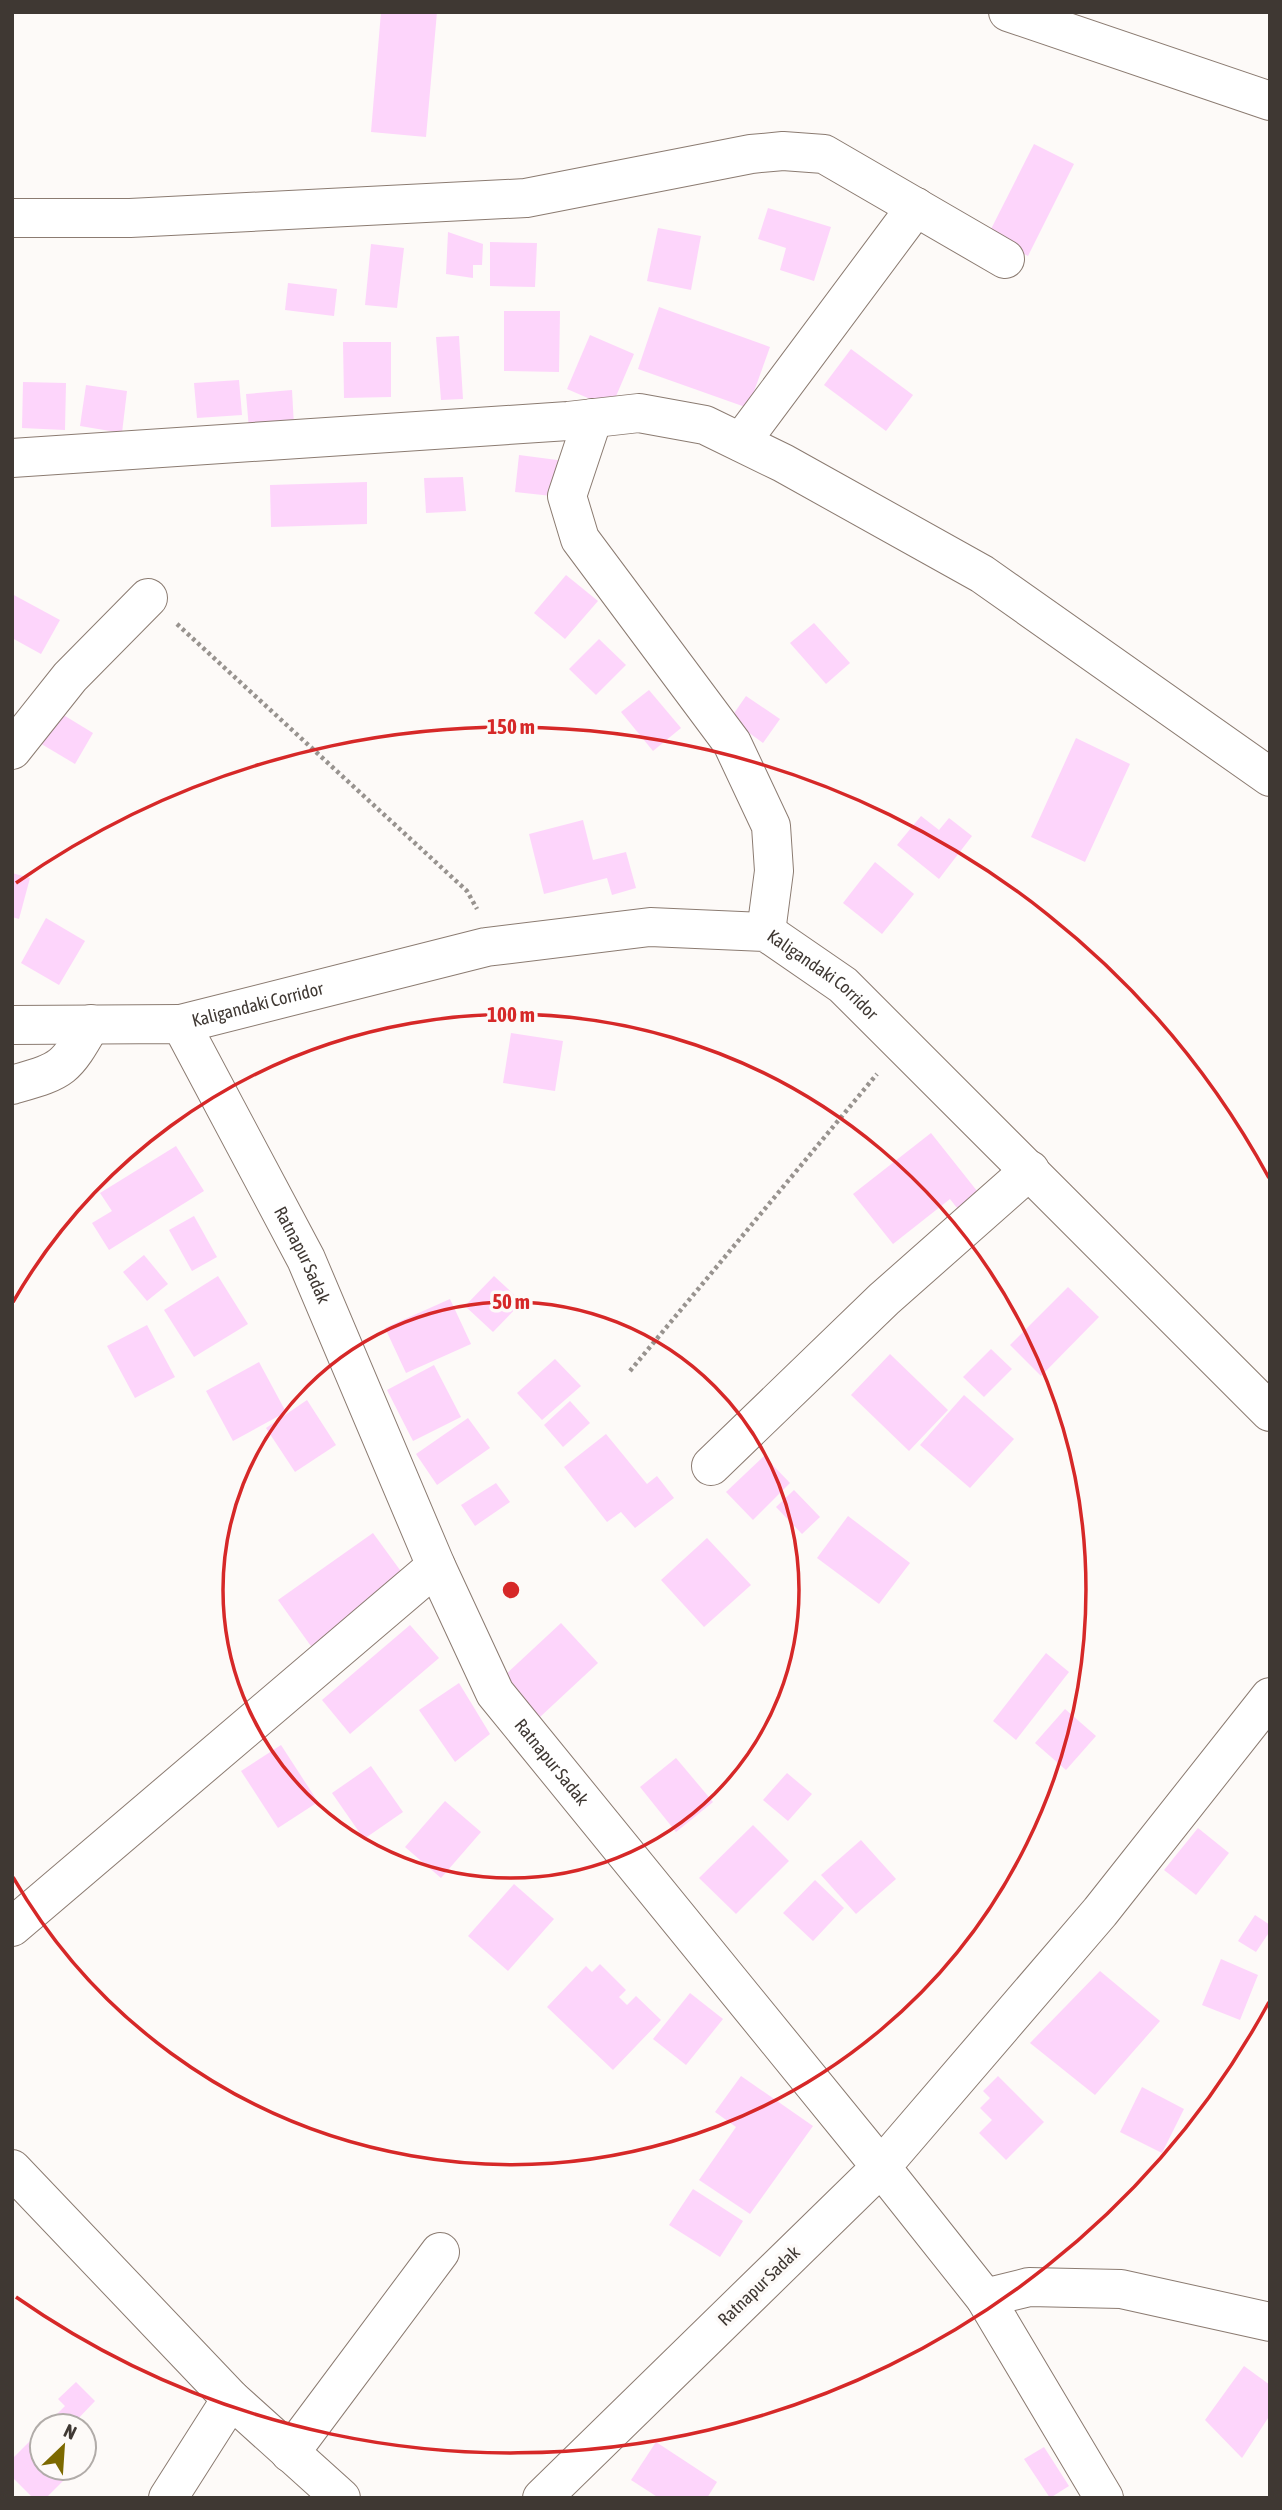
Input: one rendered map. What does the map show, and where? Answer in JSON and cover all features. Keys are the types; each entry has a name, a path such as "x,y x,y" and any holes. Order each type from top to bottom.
{"street":[{"path":"1008,12 1270,100"},
{"path":"12,218 130,218 526,198 751,154 783,151 824,154 1005,259"},
{"path":"741,442 916,207"},
{"path":"12,458 639,413 705,425 982,574 1270,777"},
{"path":"593,418 568,496 580,539 732,743 771,826 774,871 766,932"},
{"path":"12,750 70,677 148,598"},
{"name":"Kaligandaki Corridor","path":"181,1024 486,947 650,927 766,932 844,985 1270,1412"},
{"path":"12,1085 58,1071 70,1060 91,1024"},
{"path":"12,1025 181,1024"},
{"name":"Ratnapur Sadak","path":"181,1024 306,1259 436,1566 495,1693 881,2167 542,2498"},
{"path":"711,1466 884,1299 1030,1170"},
{"path":"12,1927 436,1566"},
{"path":"1104,2498 985,2298 881,2167 1100,1912 1270,1697"},
{"path":"12,2169 231,2399 341,2498"},
{"path":"290,2453 440,2252"},
{"path":"985,2298 1029,2287 1121,2289 1270,2322"},
{"path":"168,2498 231,2399"}],"path":[{"path":"148,598 467,891 481,916 486,947"},
{"path":"630,1371 902,1043"}],"building":[{"path":"381,12 437,12 426,137 371,132"},
{"path":"1034,144 1074,164 1028,256 988,235"},
{"path":"768,208 831,227 814,281 780,270 786,248 758,239"},
{"path":"658,228 701,236 691,290 647,281"},
{"path":"448,232 483,244 482,265 473,265 473,278 446,274"},
{"path":"490,242 537,243 535,287 490,286"},
{"path":"371,244 404,248 397,308 365,305"},
{"path":"288,283 337,289 334,316 285,310"},
{"path":"659,307 770,347 748,408 638,369"},
{"path":"504,311 560,311 559,372 504,371"},
{"path":"590,335 634,354 611,408 567,389"},
{"path":"459,336 463,399 441,400 436,337"},
{"path":"343,342 391,342 391,397 344,398"},
{"path":"851,349 913,395 886,431 824,385"},
{"path":"239,380 242,415 197,418 194,383"},
{"path":"23,382 66,383 65,430 22,428"},
{"path":"86,385 127,391 122,433 80,426"},
{"path":"292,390 294,426 249,429 246,394"},
{"path":"519,455 565,461 561,497 515,492"},
{"path":"463,477 466,511 426,513 424,478"},
{"path":"367,482 367,524 271,527 270,485"},
{"path":"566,575 598,601 565,639 534,613"},
{"path":"12,594 60,620 41,654 12,638"},
{"path":"814,623 850,663 826,684 790,643"},
{"path":"599,639 626,665 596,695 569,669"},
{"path":"649,690 681,728 653,751 621,712"},
{"path":"746,696 780,719 763,743 730,719"},
{"path":"47,705 93,733 75,764 28,736"},
{"path":"1076,738 1130,764 1085,862 1031,837"},
{"path":"921,816 939,830 949,818 972,836 939,879 897,845"},
{"path":"583,820 593,860 626,852 636,888 612,895 607,878 544,894 529,834"},
{"path":"875,862 914,894 882,934 843,903"},
{"path":"12,873 30,878 19,919 12,917"},
{"path":"46,918 85,941 59,985 21,963"},
{"path":"511,1033 563,1041 555,1091 503,1083"},
{"path":"931,1133 981,1196 961,1213 950,1199 893,1244 853,1194"},
{"path":"176,1146 204,1191 109,1250 92,1223 112,1211 100,1193"},
{"path":"194,1216 217,1257 192,1271 169,1230"},
{"path":"144,1255 168,1284 147,1301 123,1272"},
{"path":"218,1276 248,1324 194,1357 164,1310"},
{"path":"494,1276 522,1302 493,1332 465,1306"},
{"path":"1068,1287 1099,1317 1041,1376 1010,1345"},
{"path":"450,1299 471,1344 406,1373 385,1328"},
{"path":"147,1325 175,1377 135,1398 107,1346"},
{"path":"991,1349 1012,1369 984,1397 963,1377"},
{"path":"890,1354 948,1410 909,1451 851,1395"},
{"path":"555,1359 581,1386 542,1420 517,1393"},
{"path":"259,1362 286,1412 233,1441 206,1391"},
{"path":"434,1365 461,1417 413,1441 387,1390"},
{"path":"964,1395 1014,1439 970,1488 920,1445"},
{"path":"307,1400 336,1445 295,1472 266,1428"},
{"path":"570,1401 590,1423 563,1447 544,1425"},
{"path":"468,1418 490,1448 437,1485 416,1454"},
{"path":"606,1434 647,1484 657,1476 674,1498 635,1528 621,1512 607,1522 564,1467"},
{"path":"764,1456 790,1483 753,1520 726,1492"},
{"path":"496,1483 510,1502 475,1526 461,1505"},
{"path":"794,1490 820,1517 802,1534 776,1507"},
{"path":"848,1516 910,1563 879,1604 817,1558"},
{"path":"373,1533 408,1581 313,1649 278,1600"},
{"path":"707,1538 751,1585 704,1627 661,1580"},
{"path":"561,1623 598,1663 540,1717 503,1677"},
{"path":"410,1625 439,1658 350,1734 322,1700"},
{"path":"1046,1653 1069,1672 1016,1740 993,1721"},
{"path":"459,1683 490,1734 455,1762 419,1710"},
{"path":"1065,1709 1096,1736 1066,1770 1035,1743"},
{"path":"281,1745 318,1802 278,1828 241,1771"},
{"path":"676,1758 713,1802 676,1832 640,1787"},
{"path":"371,1766 403,1812 364,1839 332,1793"},
{"path":"787,1773 812,1794 788,1821 763,1800"},
{"path":"445,1801 481,1832 441,1878 405,1847"},
{"path":"753,1825 789,1861 736,1914 699,1878"},
{"path":"1198,1828 1229,1853 1196,1895 1164,1870"},
{"path":"861,1840 896,1879 856,1914 821,1875"},
{"path":"815,1880 844,1908 813,1941 783,1913"},
{"path":"514,1884 554,1919 508,1971 468,1936"},
{"path":"1255,1915 1270,1925 1270,1931 1256,1952 1238,1941"},
{"path":"1221,1959 1258,1975 1240,2020 1202,2005"},
{"path":"600,1964 626,1990 619,1997 627,2005 636,1996 661,2020 613,2070 547,2007 586,1966 592,1972"},
{"path":"1100,1971 1160,2021 1095,2095 1030,2043"},
{"path":"690,1993 723,2019 686,2065 653,2039"},
{"path":"741,2076 813,2126 750,2214 699,2180 736,2127 715,2112"},
{"path":"998,2076 1044,2122 1006,2160 979,2133 992,2120 980,2108 990,2098 983,2091"},
{"path":"1142,2087 1184,2109 1162,2153 1120,2132"},
{"path":"693,2189 743,2221 720,2257 669,2225"},
{"path":"1244,2366 1270,2385 1270,2415 1242,2458 1205,2420"},
{"path":"76,2382 95,2401 84,2412 59,2412 65,2406 58,2399"},
{"path":"656,2442 717,2482 707,2498 659,2498 631,2480"},
{"path":"28,2443 28,2482 62,2482 46,2498 33,2498 12,2477 12,2459"},
{"path":"1044,2447 1069,2486 1050,2498 1024,2459"}]}
